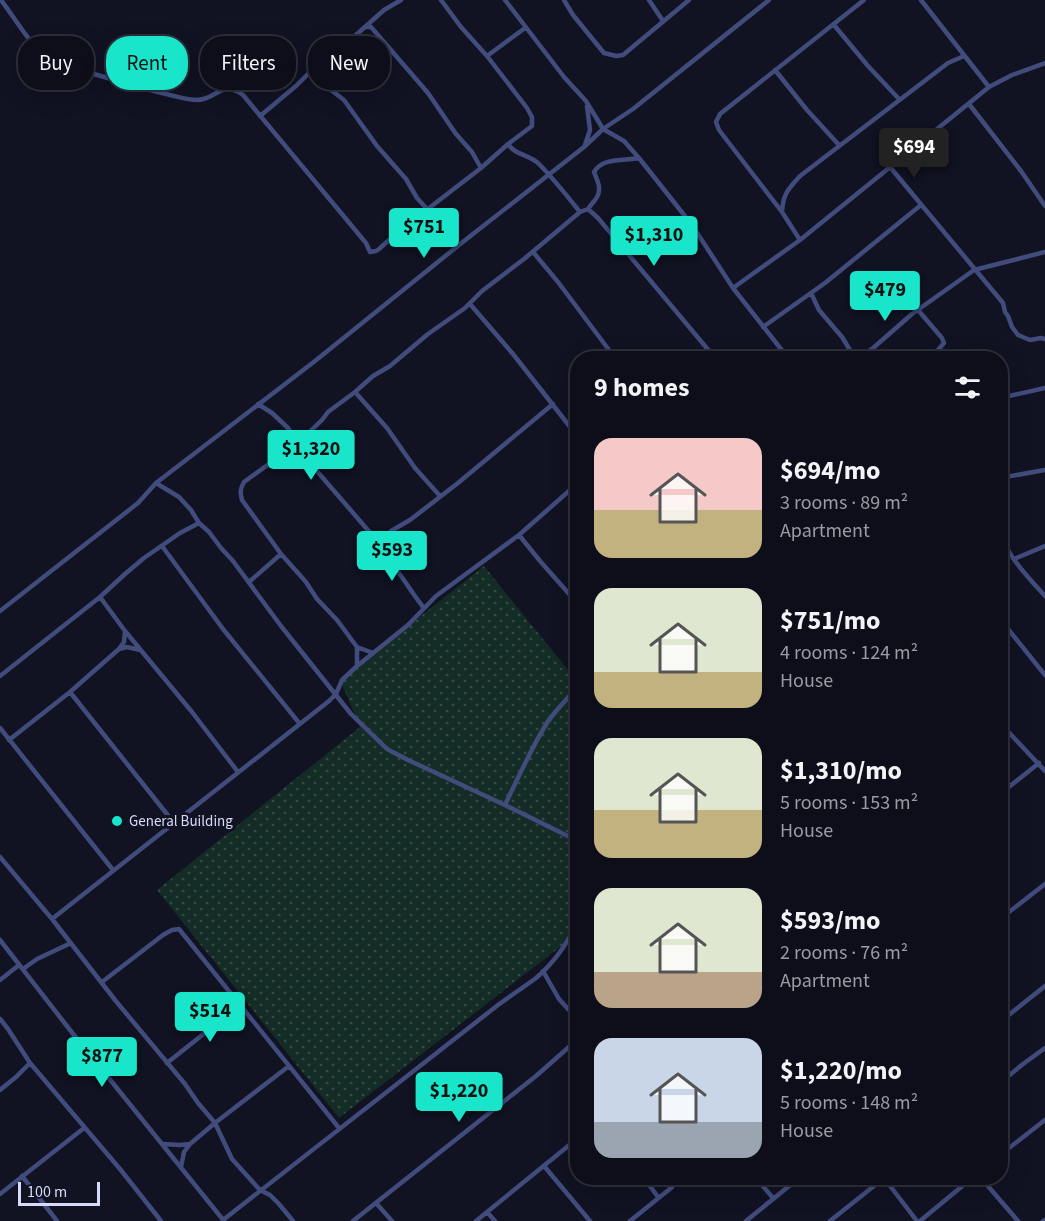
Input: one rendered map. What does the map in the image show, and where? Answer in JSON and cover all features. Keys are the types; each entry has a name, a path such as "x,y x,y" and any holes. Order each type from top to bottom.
{"street":[{"path":"1,0 38,50 60,66 189,100 200,100 226,89 236,89 366,243 370,252 379,249 532,126 532,117 527,108 488,56 461,27 441,0"},
{"path":"354,36 384,10 401,0"},
{"path":"505,0 564,77 586,101 603,129 624,141 692,225 733,288 782,351"},
{"path":"564,0 573,15 604,53 611,55 623,55 689,0"},
{"path":"650,0 663,21"},
{"path":"0,610 138,503 156,483 315,361 584,147 603,129 633,109 769,0"},
{"path":"800,240 782,212 719,130 716,122 720,114 864,0"},
{"path":"921,0 989,87"},
{"path":"834,25 899,99"},
{"path":"365,27 371,27 377,33 400,63 428,93 456,134 472,152 481,168"},
{"path":"488,56 525,28"},
{"path":"782,212 783,199 787,190 800,176 948,63 964,56"},
{"path":"733,288 800,240 989,87 1012,75 1045,63"},
{"path":"775,70 839,145"},
{"path":"260,116 308,73"},
{"path":"331,90 344,100 428,210"},
{"path":"584,147 590,130 586,101"},
{"path":"969,104 1045,206"},
{"path":"507,144 513,151 538,163 580,212"},
{"path":"373,654 357,647 281,554 242,500 240,493 244,482 298,443 328,412 470,304 482,291 580,212 588,209 599,192 600,186 594,172 596,168 601,164 639,158"},
{"path":"890,167 1003,303 1012,327 1018,335 1030,340 1045,339"},
{"path":"763,327 811,293 921,205"},
{"path":"588,209 616,238 709,351"},
{"path":"533,252 610,351"},
{"path":"869,351 918,310 975,270 1045,252"},
{"path":"811,293 819,310 851,351"},
{"path":"470,304 570,426"},
{"path":"918,310 944,342 937,351"},
{"path":"1008,396 1045,388"},
{"path":"355,392 387,428 415,468 440,496"},
{"path":"258,404 280,420 293,434 316,470 379,543 384,554 424,608"},
{"path":"379,543 391,531 410,520 553,404"},
{"path":"1008,477 1045,470"},
{"path":"156,483 179,497 192,510 199,523 233,561 351,714 387,749 570,837"},
{"path":"52,919 329,701 336,694 342,680 408,625 436,596 519,535 570,490"},
{"path":"0,676 100,597 125,574 180,533 199,523"},
{"path":"519,535 570,595"},
{"path":"162,546 223,629 300,724"},
{"path":"1014,559 1045,546"},
{"path":"1008,549 1045,596"},
{"path":"249,582 281,554"},
{"path":"100,597 238,772"},
{"path":"1008,629 1045,675"},
{"path":"9,741 119,649 124,642 126,631"},
{"path":"119,649 127,647 141,650"},
{"path":"357,647 357,666"},
{"path":"70,692 174,823"},
{"path":"505,805 545,726 555,711 570,696"},
{"path":"0,728 113,870"},
{"path":"1008,731 1045,771"},
{"path":"1008,787 1038,763"},
{"path":"0,857 216,1123 232,1159 260,1191 270,1195 293,1221"},
{"path":"1008,913 1045,884"},
{"path":"102,982 163,935 179,929 339,1128"},
{"path":"0,940 223,1221 339,1128 535,978 570,937"},
{"path":"0,980 21,967 71,943"},
{"path":"543,971 559,999 570,1011"},
{"path":"535,978 549,982"},
{"path":"1008,1016 1045,986"},
{"path":"167,1063 240,1005"},
{"path":"0,1019 30,1063 161,1221"},
{"path":"353,1221 536,1076 570,1046"},
{"path":"1008,1076 1045,1048"},
{"path":"0,1090 30,1063"},
{"path":"181,1167 184,1152 190,1144 289,1066"},
{"path":"1008,1149 1045,1120"},
{"path":"0,1194 84,1128"},
{"path":"161,1143 190,1144"},
{"path":"476,1221 570,1145"},
{"path":"544,1166 590,1221"},
{"path":"21,1176 57,1221"},
{"path":"649,1185 658,1197"},
{"path":"630,1221 674,1185"},
{"path":"760,1185 773,1198"},
{"path":"747,1221 790,1185"},
{"path":"830,1221 875,1185"},
{"path":"890,1185 919,1221 963,1185"},
{"path":"987,1185 1018,1221"},
{"path":"376,1203 392,1221"},
{"path":"487,1212 495,1221"}],"green space":[{"path":"484,566 570,673 570,939 339,1118 157,890 360,727 340,680"}],"place":[{"name":"General Building","path":"117,821"}]}
